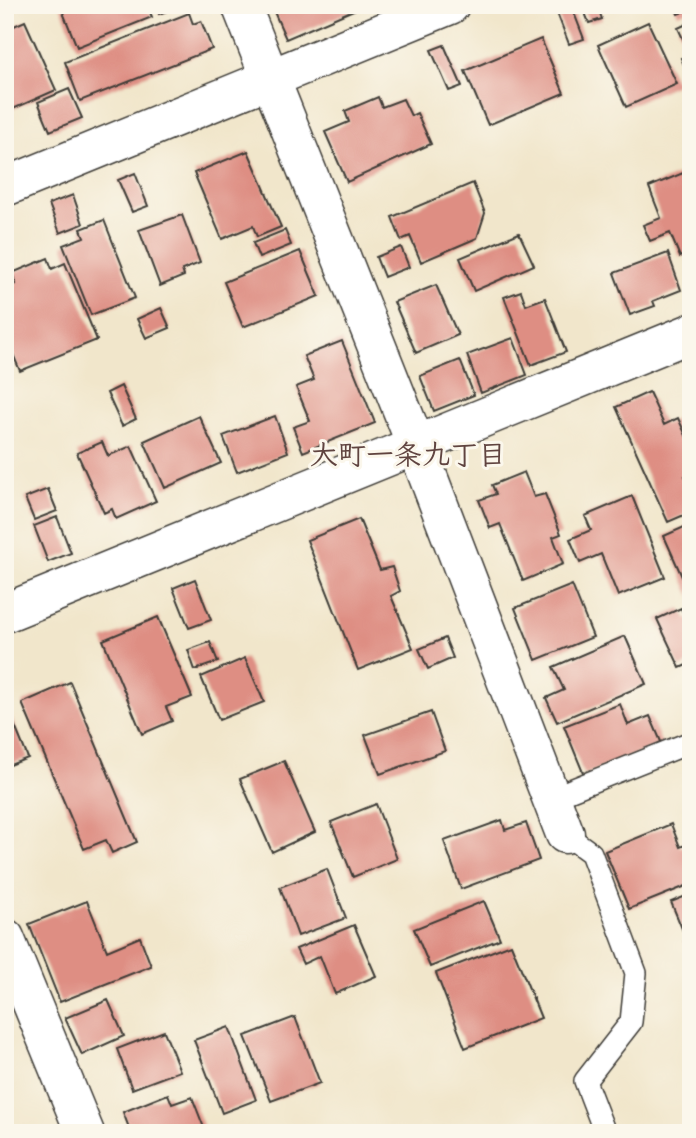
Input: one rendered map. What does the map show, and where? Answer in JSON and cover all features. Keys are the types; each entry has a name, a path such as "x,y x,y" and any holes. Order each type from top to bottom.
{"street":[{"path":"242,5 416,445 565,834"},
{"path":"5,187 450,5"},
{"path":"5,613 691,333"},
{"path":"7,945 85,1133"}],"lane":[{"path":"551,798 691,742"},
{"path":"565,834 591,853 636,973 631,1022 585,1082 605,1133"}],"building":[{"path":"60,5 147,5 152,17 77,47"},
{"path":"156,5 183,5 159,14"},
{"path":"271,5 365,5 286,39"},
{"path":"554,5 571,5 584,39 569,44"},
{"path":"582,5 597,5 602,19 589,23"},
{"path":"674,5 691,5 691,9 678,14"},
{"path":"189,13 193,24 201,21 212,49 80,101 65,62"},
{"path":"25,21 56,90 13,109 5,92 5,30"},
{"path":"648,22 677,84 626,107 598,45"},
{"path":"691,22 691,81 681,58 690,54 678,28"},
{"path":"541,39 564,93 488,125 465,71"},
{"path":"444,45 462,86 449,91 431,50"},
{"path":"69,89 82,118 50,131 38,102"},
{"path":"378,97 382,107 403,99 411,116 417,113 431,144 347,182 325,132 349,122 345,111"},
{"path":"248,151 281,227 257,237 253,226 222,239 194,173"},
{"path":"135,173 148,206 132,212 118,180"},
{"path":"683,173 691,194 691,253 680,257 670,233 650,241 643,225 661,218 649,187"},
{"path":"473,183 485,213 477,238 421,262 410,236 401,240 392,217"},
{"path":"73,195 83,224 60,233 49,204"},
{"path":"182,215 200,263 182,270 184,276 160,286 139,230"},
{"path":"104,220 135,298 91,315 63,245 84,237 81,229"},
{"path":"285,230 291,245 259,258 253,243"},
{"path":"519,233 534,265 474,291 460,258"},
{"path":"401,247 409,267 384,277 376,257"},
{"path":"300,251 319,296 243,327 224,282"},
{"path":"668,253 681,290 653,301 655,306 630,315 614,273"},
{"path":"48,258 52,269 65,263 97,340 20,371 5,335 5,288 16,284 12,273"},
{"path":"436,285 458,335 416,353 394,302"},
{"path":"521,291 526,305 545,298 566,352 531,365 504,297"},
{"path":"161,308 170,328 146,338 137,319"},
{"path":"513,338 527,375 481,393 467,355"},
{"path":"342,341 375,423 303,452 293,427 310,421 296,387 314,380 304,356"},
{"path":"460,360 474,395 434,411 420,376"},
{"path":"121,386 136,419 122,426 107,393"},
{"path":"649,392 664,425 678,418 691,446 691,473 685,476 691,487 691,512 668,522 616,407"},
{"path":"199,416 221,463 165,488 144,441"},
{"path":"275,416 288,452 237,472 223,436"},
{"path":"102,442 108,456 131,446 156,501 116,519 112,509 104,513 77,453"},
{"path":"524,472 534,497 545,494 561,534 553,537 563,564 523,581 500,524 490,528 479,500 496,494 492,485"},
{"path":"48,489 57,511 34,520 25,498"},
{"path":"632,496 665,577 618,596 601,554 580,563 570,539 591,530 585,516"},
{"path":"57,517 71,553 48,562 34,526"},
{"path":"359,519 380,570 392,567 400,591 391,596 413,648 358,670 307,540"},
{"path":"691,524 691,597 664,536"},
{"path":"195,579 211,620 189,628 173,588"},
{"path":"572,585 593,637 536,660 515,608"},
{"path":"681,608 687,620 691,618 691,663 680,668 657,619"},
{"path":"158,617 192,697 166,707 172,721 142,734 103,640"},
{"path":"625,636 646,684 557,722 546,698 564,690 553,667"},
{"path":"445,638 453,658 428,669 419,649"},
{"path":"210,642 218,662 195,670 188,650"},
{"path":"245,658 264,702 219,720 201,677"},
{"path":"70,682 137,842 112,853 106,840 84,849 22,703"},
{"path":"5,702 28,758 5,767"},
{"path":"620,704 628,725 650,716 662,744 584,775 564,726"},
{"path":"431,712 445,751 380,774 365,735"},
{"path":"284,761 315,832 272,852 240,779"},
{"path":"376,804 397,859 353,877 331,822"},
{"path":"502,820 505,830 526,823 539,860 461,889 444,841"},
{"path":"671,824 680,847 691,843 691,884 629,909 605,851"},
{"path":"327,869 346,918 298,936 280,887"},
{"path":"691,894 691,928 683,931 671,902"},
{"path":"87,901 107,951 140,937 151,966 60,1002 29,924"},
{"path":"484,901 500,939 430,967 414,929"},
{"path":"354,925 376,976 335,994 320,956 303,964 296,949"},
{"path":"691,939 691,956 684,942"},
{"path":"511,944 541,1018 465,1048 436,973"},
{"path":"108,1000 124,1036 82,1055 65,1018"},
{"path":"295,1017 320,1083 271,1101 245,1036"},
{"path":"229,1027 256,1100 222,1113 194,1040"},
{"path":"164,1031 180,1071 132,1089 117,1049"},
{"path":"168,1094 172,1104 192,1097 206,1133 131,1133 123,1112"}],"district":[{"name":"大町一条九丁目","path":"408,454"}]}
